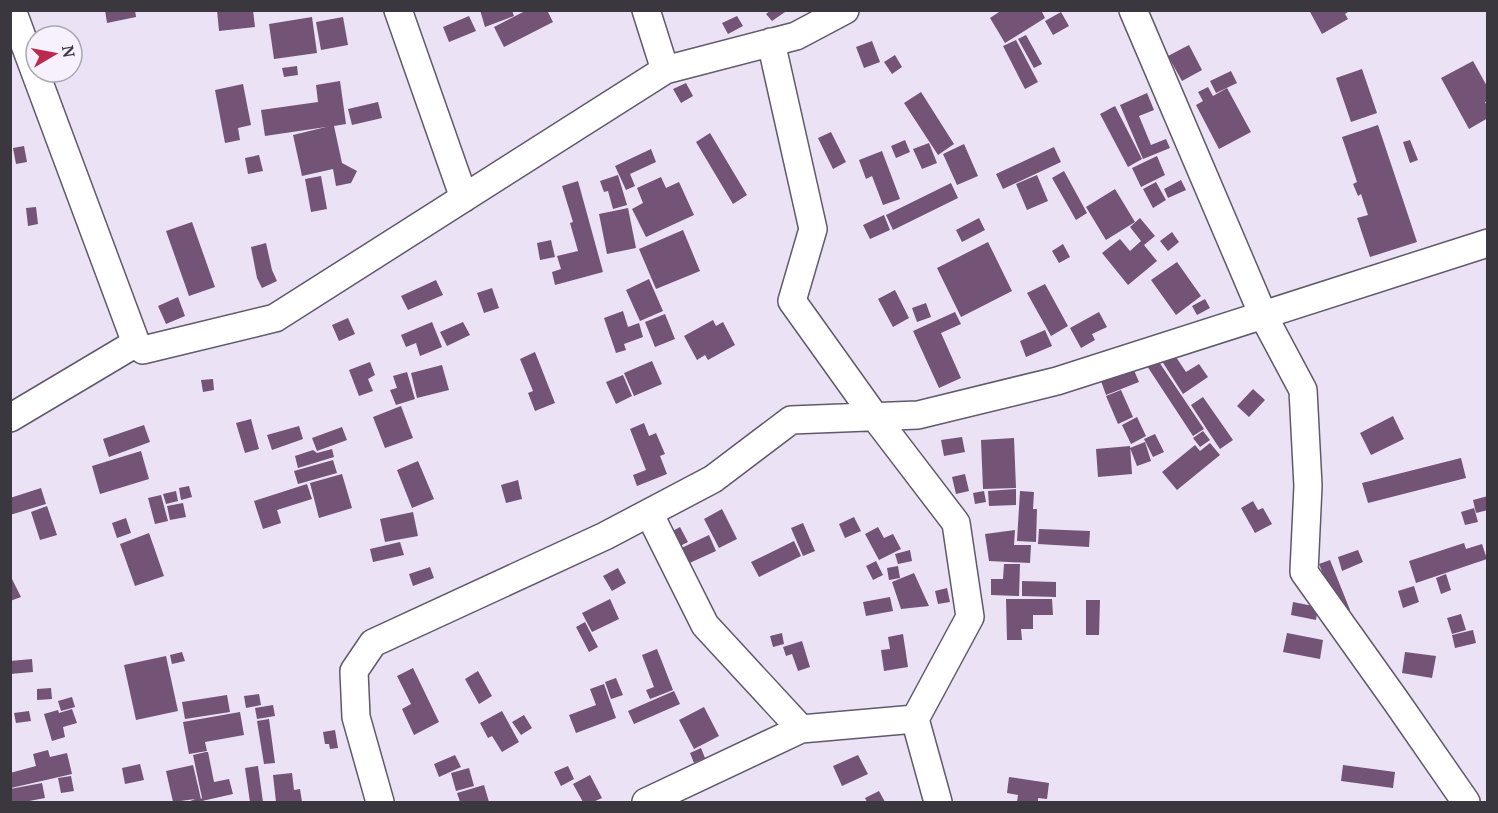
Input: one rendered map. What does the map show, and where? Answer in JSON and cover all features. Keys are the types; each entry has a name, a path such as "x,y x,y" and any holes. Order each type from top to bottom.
{"street":[{"path":"12,10 136,343 143,350 275,318 664,70 796,36 845,10"},
{"path":"398,10 464,198"},
{"path":"646,10 664,70"},
{"path":"1133,10 1263,315 1304,390 1308,486 1304,572 1466,802"},
{"path":"771,42 813,229 792,301 875,417 956,523 970,618 915,719 938,802"},
{"path":"380,802 356,717 354,671 373,643 605,536 649,513 713,478 791,420 918,415 1057,381 1488,243"},
{"path":"10,418 136,343"},
{"path":"649,513 705,625 801,729"},
{"path":"646,802 801,729 915,719"}],"building":[{"path":"105,10 135,10 136,17 107,23"},
{"path":"217,10 253,10 255,27 219,31"},
{"path":"480,10 512,10 514,16 485,27"},
{"path":"527,10 547,10 553,22 504,47 494,27"},
{"path":"771,10 784,10 785,12 772,21 766,14"},
{"path":"1002,10 1041,10 1045,18 1005,43 990,18"},
{"path":"1309,10 1351,10 1345,14 1348,19 1322,34"},
{"path":"1061,12 1069,26 1053,35 1045,21"},
{"path":"469,16 476,31 449,42 443,27"},
{"path":"737,16 743,26 728,34 722,23"},
{"path":"312,17 317,53 274,59 269,24"},
{"path":"343,17 348,45 321,50 316,22"},
{"path":"1026,35 1042,64 1034,68 1018,39"},
{"path":"1016,40 1038,82 1025,89 1003,46"},
{"path":"872,41 880,62 864,68 856,47"},
{"path":"1189,45 1202,70 1182,81 1168,56"},
{"path":"895,55 902,67 892,74 884,62"},
{"path":"1473,61 1488,88 1488,101 1485,102 1488,108 1488,118 1469,129 1441,78"},
{"path":"297,66 298,75 284,77 282,68"},
{"path":"1362,69 1377,113 1351,122 1336,78"},
{"path":"1231,71 1237,83 1216,93 1210,81"},
{"path":"340,81 346,124 334,126 342,163 357,171 351,183 336,186 333,169 302,176 293,135 326,127 265,136 261,110 318,102 316,85"},
{"path":"686,83 693,96 681,103 673,89"},
{"path":"243,84 251,125 238,128 240,140 225,143 215,90"},
{"path":"1208,87 1213,96 1227,88 1251,132 1219,149 1196,105 1203,101 1198,92"},
{"path":"921,92 954,144 938,155 904,103"},
{"path":"1147,93 1154,110 1139,116 1151,145 1166,139 1170,148 1143,159 1120,105"},
{"path":"378,102 382,118 352,125 348,109"},
{"path":"1115,106 1142,159 1128,167 1100,114"},
{"path":"1378,125 1417,242 1370,257 1357,218 1368,215 1361,194 1358,196 1353,184 1357,182 1342,137"},
{"path":"831,132 846,162 833,169 818,138"},
{"path":"710,133 747,195 733,204 696,142"},
{"path":"905,140 910,152 896,158 891,146"},
{"path":"1410,140 1418,160 1410,163 1403,142"},
{"path":"929,143 937,163 922,169 913,149"},
{"path":"964,144 978,176 957,185 943,154"},
{"path":"24,146 27,162 16,164 13,148"},
{"path":"1054,147 1061,162 1003,189 996,174"},
{"path":"651,149 656,162 630,174 635,186 626,190 615,166"},
{"path":"882,151 900,199 883,205 872,176 866,179 859,160"},
{"path":"259,155 263,171 248,174 245,158"},
{"path":"1157,156 1165,175 1141,187 1132,168"},
{"path":"1064,171 1087,213 1076,220 1052,178"},
{"path":"618,175 627,205 613,209 608,191 604,192 600,181"},
{"path":"1037,175 1048,201 1027,210 1016,184"},
{"path":"321,176 327,209 311,212 305,179"},
{"path":"661,177 666,188 679,182 694,215 646,237 632,209 643,203 637,188"},
{"path":"1181,180 1186,190 1168,198 1164,189"},
{"path":"578,181 603,272 555,285 552,272 561,269 557,256 578,251 570,223 573,222 562,186"},
{"path":"1156,182 1166,200 1153,208 1143,189"},
{"path":"951,183 958,198 893,230 886,215"},
{"path":"1115,189 1135,222 1106,240 1086,207"},
{"path":"36,207 38,224 28,226 26,208"},
{"path":"628,208 636,248 607,254 599,214"},
{"path":"884,215 890,230 870,239 863,225"},
{"path":"979,218 985,230 962,242 956,230"},
{"path":"1140,218 1155,236 1144,245 1157,261 1128,285 1102,253 1120,239 1130,251 1141,241 1130,227"},
{"path":"192,222 215,287 189,296 166,231"},
{"path":"683,230 700,271 656,289 639,249"},
{"path":"1172,232 1179,242 1168,251 1160,241"},
{"path":"551,240 555,257 540,260 537,243"},
{"path":"988,242 1012,291 961,317 937,268"},
{"path":"266,243 277,281 262,288 257,278 251,247"},
{"path":"1063,244 1070,257 1059,263 1052,251"},
{"path":"1177,262 1201,296 1176,315 1151,280"},
{"path":"649,279 663,311 640,321 626,290"},
{"path":"436,280 443,295 408,310 401,296"},
{"path":"1045,284 1068,326 1051,336 1027,293"},
{"path":"492,288 499,308 484,313 477,293"},
{"path":"895,290 909,318 893,327 878,299"},
{"path":"178,297 185,316 166,324 158,306"},
{"path":"1205,299 1210,308 1197,315 1192,306"},
{"path":"926,303 931,317 917,322 912,308"},
{"path":"623,311 628,327 639,323 643,337 624,344 626,350 616,353 604,318"},
{"path":"955,312 961,324 941,333 961,378 939,388 913,331"},
{"path":"1099,312 1107,327 1092,334 1095,340 1081,348 1070,328"},
{"path":"665,314 675,339 655,347 645,322"},
{"path":"348,318 355,334 339,341 332,325"},
{"path":"713,320 716,326 723,322 735,345 708,360 705,355 697,360 684,336"},
{"path":"432,322 442,347 420,356 416,343 406,347 401,335"},
{"path":"463,322 470,335 447,346 440,332"},
{"path":"1045,330 1052,346 1026,357 1020,341"},
{"path":"1170,348 1186,372 1199,364 1208,377 1183,394 1158,355"},
{"path":"535,352 555,403 535,411 528,393 533,391 520,359"},
{"path":"1157,359 1204,429 1193,436 1147,366"},
{"path":"652,361 662,384 634,396 624,373"},
{"path":"370,362 375,375 368,379 373,391 359,396 349,370"},
{"path":"442,365 449,390 417,398 411,373"},
{"path":"1133,368 1139,382 1106,395 1101,381"},
{"path":"407,372 415,399 396,405 390,390 397,388 393,376"},
{"path":"623,375 632,396 616,404 606,382"},
{"path":"213,379 214,390 203,392 201,380"},
{"path":"1253,389 1265,400 1249,417 1237,406"},
{"path":"1121,390 1133,417 1118,424 1106,396"},
{"path":"1203,397 1233,440 1220,449 1191,405"},
{"path":"401,406 413,438 385,448 373,417"},
{"path":"1393,416 1404,439 1371,455 1360,433"},
{"path":"1137,417 1146,436 1131,444 1122,425"},
{"path":"251,419 259,449 245,453 236,423"},
{"path":"644,423 649,436 656,433 665,454 660,456 667,474 637,486 633,475 646,470 630,429"},
{"path":"144,425 150,442 109,457 103,439"},
{"path":"299,426 303,439 272,450 267,435"},
{"path":"342,427 347,440 317,451 312,438"},
{"path":"1203,431 1210,440 1200,447 1193,438"},
{"path":"1155,434 1164,452 1153,457 1144,439"},
{"path":"962,437 965,452 944,456 941,440"},
{"path":"1014,438 1016,488 983,489 981,440"},
{"path":"1145,442 1151,461 1137,466 1130,448"},
{"path":"1210,443 1220,455 1177,490 1162,472 1195,445 1200,451"},
{"path":"1130,446 1132,474 1098,477 1096,449"},
{"path":"332,449 334,457 298,468 295,456 313,450 317,453"},
{"path":"141,451 149,479 100,494 92,466"},
{"path":"1461,458 1466,478 1368,503 1362,483"},
{"path":"333,460 337,473 298,484 294,471"},
{"path":"418,461 434,499 412,508 397,470"},
{"path":"342,474 352,508 319,518 310,483"},
{"path":"965,474 969,491 956,494 952,477"},
{"path":"518,480 522,499 506,503 501,485"},
{"path":"307,484 312,499 277,510 281,523 263,529 254,501"},
{"path":"189,486 192,497 181,500 179,488"},
{"path":"41,488 46,504 10,515 10,498"},
{"path":"1016,489 1016,505 989,506 988,491"},
{"path":"176,491 178,501 166,504 163,494"},
{"path":"984,491 986,502 975,504 973,493"},
{"path":"1020,491 1034,492 1033,509 1037,509 1036,542 1017,541"},
{"path":"161,495 168,521 155,524 148,498"},
{"path":"1488,496 1488,510 1476,513 1473,500"},
{"path":"1253,501 1258,510 1263,508 1272,524 1255,533 1241,508"},
{"path":"183,503 186,517 170,520 167,506"},
{"path":"47,506 57,535 40,540 31,512"},
{"path":"1474,508 1478,522 1465,525 1461,512"},
{"path":"722,509 737,539 719,548 704,519"},
{"path":"413,512 418,536 385,542 380,519"},
{"path":"854,517 861,531 845,538 839,524"},
{"path":"126,518 131,533 117,538 112,523"},
{"path":"803,523 815,551 803,556 791,528"},
{"path":"680,527 688,542 674,549 667,534"},
{"path":"878,527 884,538 893,534 901,549 879,560 865,534"},
{"path":"1039,529 1090,531 1089,547 1038,544"},
{"path":"1015,530 1014,545 1031,545 1030,563 989,561 985,534"},
{"path":"149,533 164,576 135,586 120,544"},
{"path":"709,535 716,551 683,566 675,551"},
{"path":"794,541 801,556 759,577 751,562"},
{"path":"400,542 404,555 373,562 370,549"},
{"path":"1464,543 1466,549 1482,544 1487,559 1416,583 1409,561"},
{"path":"910,550 912,561 898,564 895,554"},
{"path":"1358,550 1363,562 1342,571 1338,557"},
{"path":"1330,560 1350,610 1339,614 1319,564"},
{"path":"876,561 883,575 873,580 866,566"},
{"path":"1004,564 1020,564 1019,596 991,595 991,579 1003,579"},
{"path":"898,566 900,578 889,580 887,568"},
{"path":"430,567 434,578 413,586 409,574"},
{"path":"618,568 626,583 612,591 603,576"},
{"path":"914,573 929,606 901,609 892,582"},
{"path":"1446,574 1451,590 1441,594 1436,578"},
{"path":"10,575 21,597 10,601"},
{"path":"1022,581 1056,582 1056,597 1022,596"},
{"path":"1414,586 1419,602 1403,608 1398,591"},
{"path":"947,588 950,602 938,604 935,591"},
{"path":"890,597 893,611 866,616 863,602"},
{"path":"610,599 619,619 592,632 582,613"},
{"path":"1006,599 1052,599 1053,615 1033,615 1033,629 1021,629 1022,640 1007,640"},
{"path":"1086,600 1100,600 1099,635 1086,635"},
{"path":"1293,602 1318,607 1316,620 1291,615"},
{"path":"1461,614 1466,630 1452,634 1447,618"},
{"path":"585,622 598,647 589,652 576,627"},
{"path":"1473,630 1476,643 1455,648 1452,635"},
{"path":"782,633 784,644 773,647 770,636"},
{"path":"1287,633 1323,640 1320,659 1283,652"},
{"path":"903,634 908,667 884,671 881,650 890,649 888,637"},
{"path":"802,641 810,667 798,671 792,654 786,656 783,647"},
{"path":"657,649 673,690 650,699 646,690 654,687 642,655"},
{"path":"182,652 185,661 172,664 170,655"},
{"path":"1405,652 1436,656 1432,678 1402,673"},
{"path":"166,656 178,711 136,720 124,665"},
{"path":"32,659 33,672 10,674 10,661"},
{"path":"413,668 439,722 414,735 402,709 411,704 397,676"},
{"path":"478,671 492,696 479,704 465,679"},
{"path":"616,678 623,695 611,699 605,682"},
{"path":"604,684 616,718 576,733 569,715 596,705 590,689"},
{"path":"51,688 52,699 37,700 37,689"},
{"path":"674,691 680,704 634,724 628,711"},
{"path":"259,694 261,705 246,708 244,696"},
{"path":"227,695 230,712 185,719 182,702"},
{"path":"72,697 75,707 61,711 58,701"},
{"path":"273,705 275,716 257,719 255,708"},
{"path":"704,707 719,736 694,749 679,720"},
{"path":"72,709 77,723 63,727 65,737 52,741 44,714"},
{"path":"29,711 31,721 16,723 14,713"},
{"path":"502,711 519,742 502,752 492,736 488,738 480,723"},
{"path":"240,712 244,735 205,742 207,751 189,754 183,722"},
{"path":"524,715 532,728 521,735 512,722"},
{"path":"269,719 275,763 264,764 257,721"},
{"path":"335,730 338,748 330,749 329,744 325,744 323,732"},
{"path":"701,748 705,758 694,763 690,753"},
{"path":"48,750 50,757 67,753 72,774 11,788 10,773 36,766 33,754"},
{"path":"208,752 214,782 229,779 233,794 202,802 188,802 195,799 173,802 166,771 193,765 201,799 193,755"},
{"path":"455,755 461,767 439,777 434,764"},
{"path":"858,755 868,774 842,786 833,766"},
{"path":"140,764 144,780 125,784 122,768"},
{"path":"1343,765 1395,772 1393,788 1341,781"},
{"path":"258,766 263,802 250,802 245,768"},
{"path":"568,766 574,779 561,786 554,772"},
{"path":"469,768 474,786 456,791 451,773"},
{"path":"292,773 294,790 300,789 302,802 276,802 273,775"},
{"path":"590,775 602,798 593,802 583,802 573,784"},
{"path":"71,776 74,791 61,793 58,778"},
{"path":"1009,777 1049,783 1047,799 1038,798 1038,802 1017,802 1018,795 1007,793"},
{"path":"42,783 45,798 10,802 10,789"},
{"path":"484,785 489,802 460,802 457,793"},
{"path":"879,791 885,802 867,802 865,798"}]}
